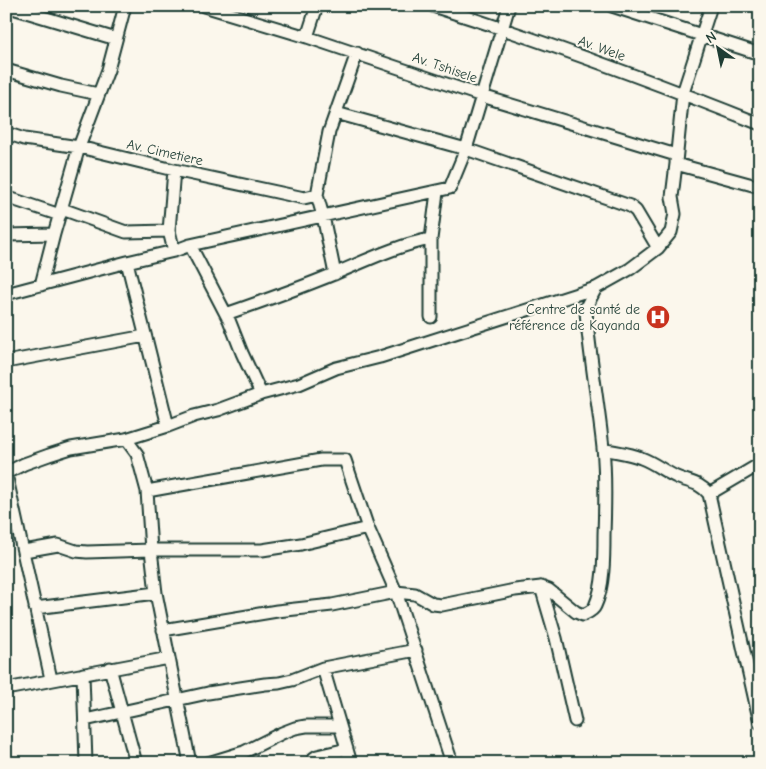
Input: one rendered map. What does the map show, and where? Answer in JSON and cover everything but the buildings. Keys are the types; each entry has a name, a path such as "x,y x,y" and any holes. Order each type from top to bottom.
{"street":[{"path":"6,6 116,39"},
{"path":"41,285 79,147 108,70 124,6"},
{"name":"Av. Tshisele","path":"204,6 357,53 760,188"},
{"path":"307,37 317,6"},
{"name":"Av. Wele","path":"433,6 502,28 683,93 760,124"},
{"path":"6,294 174,251 190,245 450,188 466,148 509,6"},
{"path":"612,6 760,54"},
{"path":"51,679 6,474 24,464 71,448 126,439 218,410 261,394 298,384 336,368 596,288 630,268 658,248 674,224 673,191 683,93 711,6"},
{"path":"335,274 318,195 329,132 357,53"},
{"path":"6,70 61,86 98,94"},
{"path":"336,113 466,148 630,206 636,211 658,248"},
{"name":"Av. Cimetiere","path":"6,133 24,139 79,147 304,198 318,195"},
{"path":"174,170 169,231 174,251"},
{"path":"431,317 431,239 438,192"},
{"path":"6,197 126,232 169,231"},
{"path":"6,235 54,234"},
{"path":"226,314 335,274 382,254 416,242 431,239"},
{"path":"190,245 226,314 261,394"},
{"path":"127,262 168,426"},
{"path":"163,630 277,611 332,605 396,592 415,594 433,604 442,605 514,590 541,587 559,597 576,612 583,615 594,607 601,583 604,552 603,449 591,365 586,307 596,288"},
{"path":"6,362 145,336"},
{"path":"126,439 137,454 147,491 156,593 190,763"},
{"path":"603,449 640,457 664,468 679,478 703,486 709,494 760,723"},
{"path":"147,491 321,460 344,460 368,528 396,592 452,763"},
{"path":"709,494 759,467"},
{"path":"24,551 58,544 76,551 87,552 262,550 301,544 368,528"},
{"path":"541,587 556,638 575,721"},
{"path":"35,608 156,593"},
{"path":"85,720 255,685 279,683 323,668 416,650"},
{"path":"6,689 169,658"},
{"path":"110,668 136,763"},
{"path":"323,668 351,763"},
{"path":"83,674 86,763"},
{"path":"208,763 244,752 296,728 306,726 340,726"},
{"path":"316,763 314,758 317,756 347,749"}],"place":[{"name":"Centre de santé de référence de Kayanda","path":"658,317"}]}
